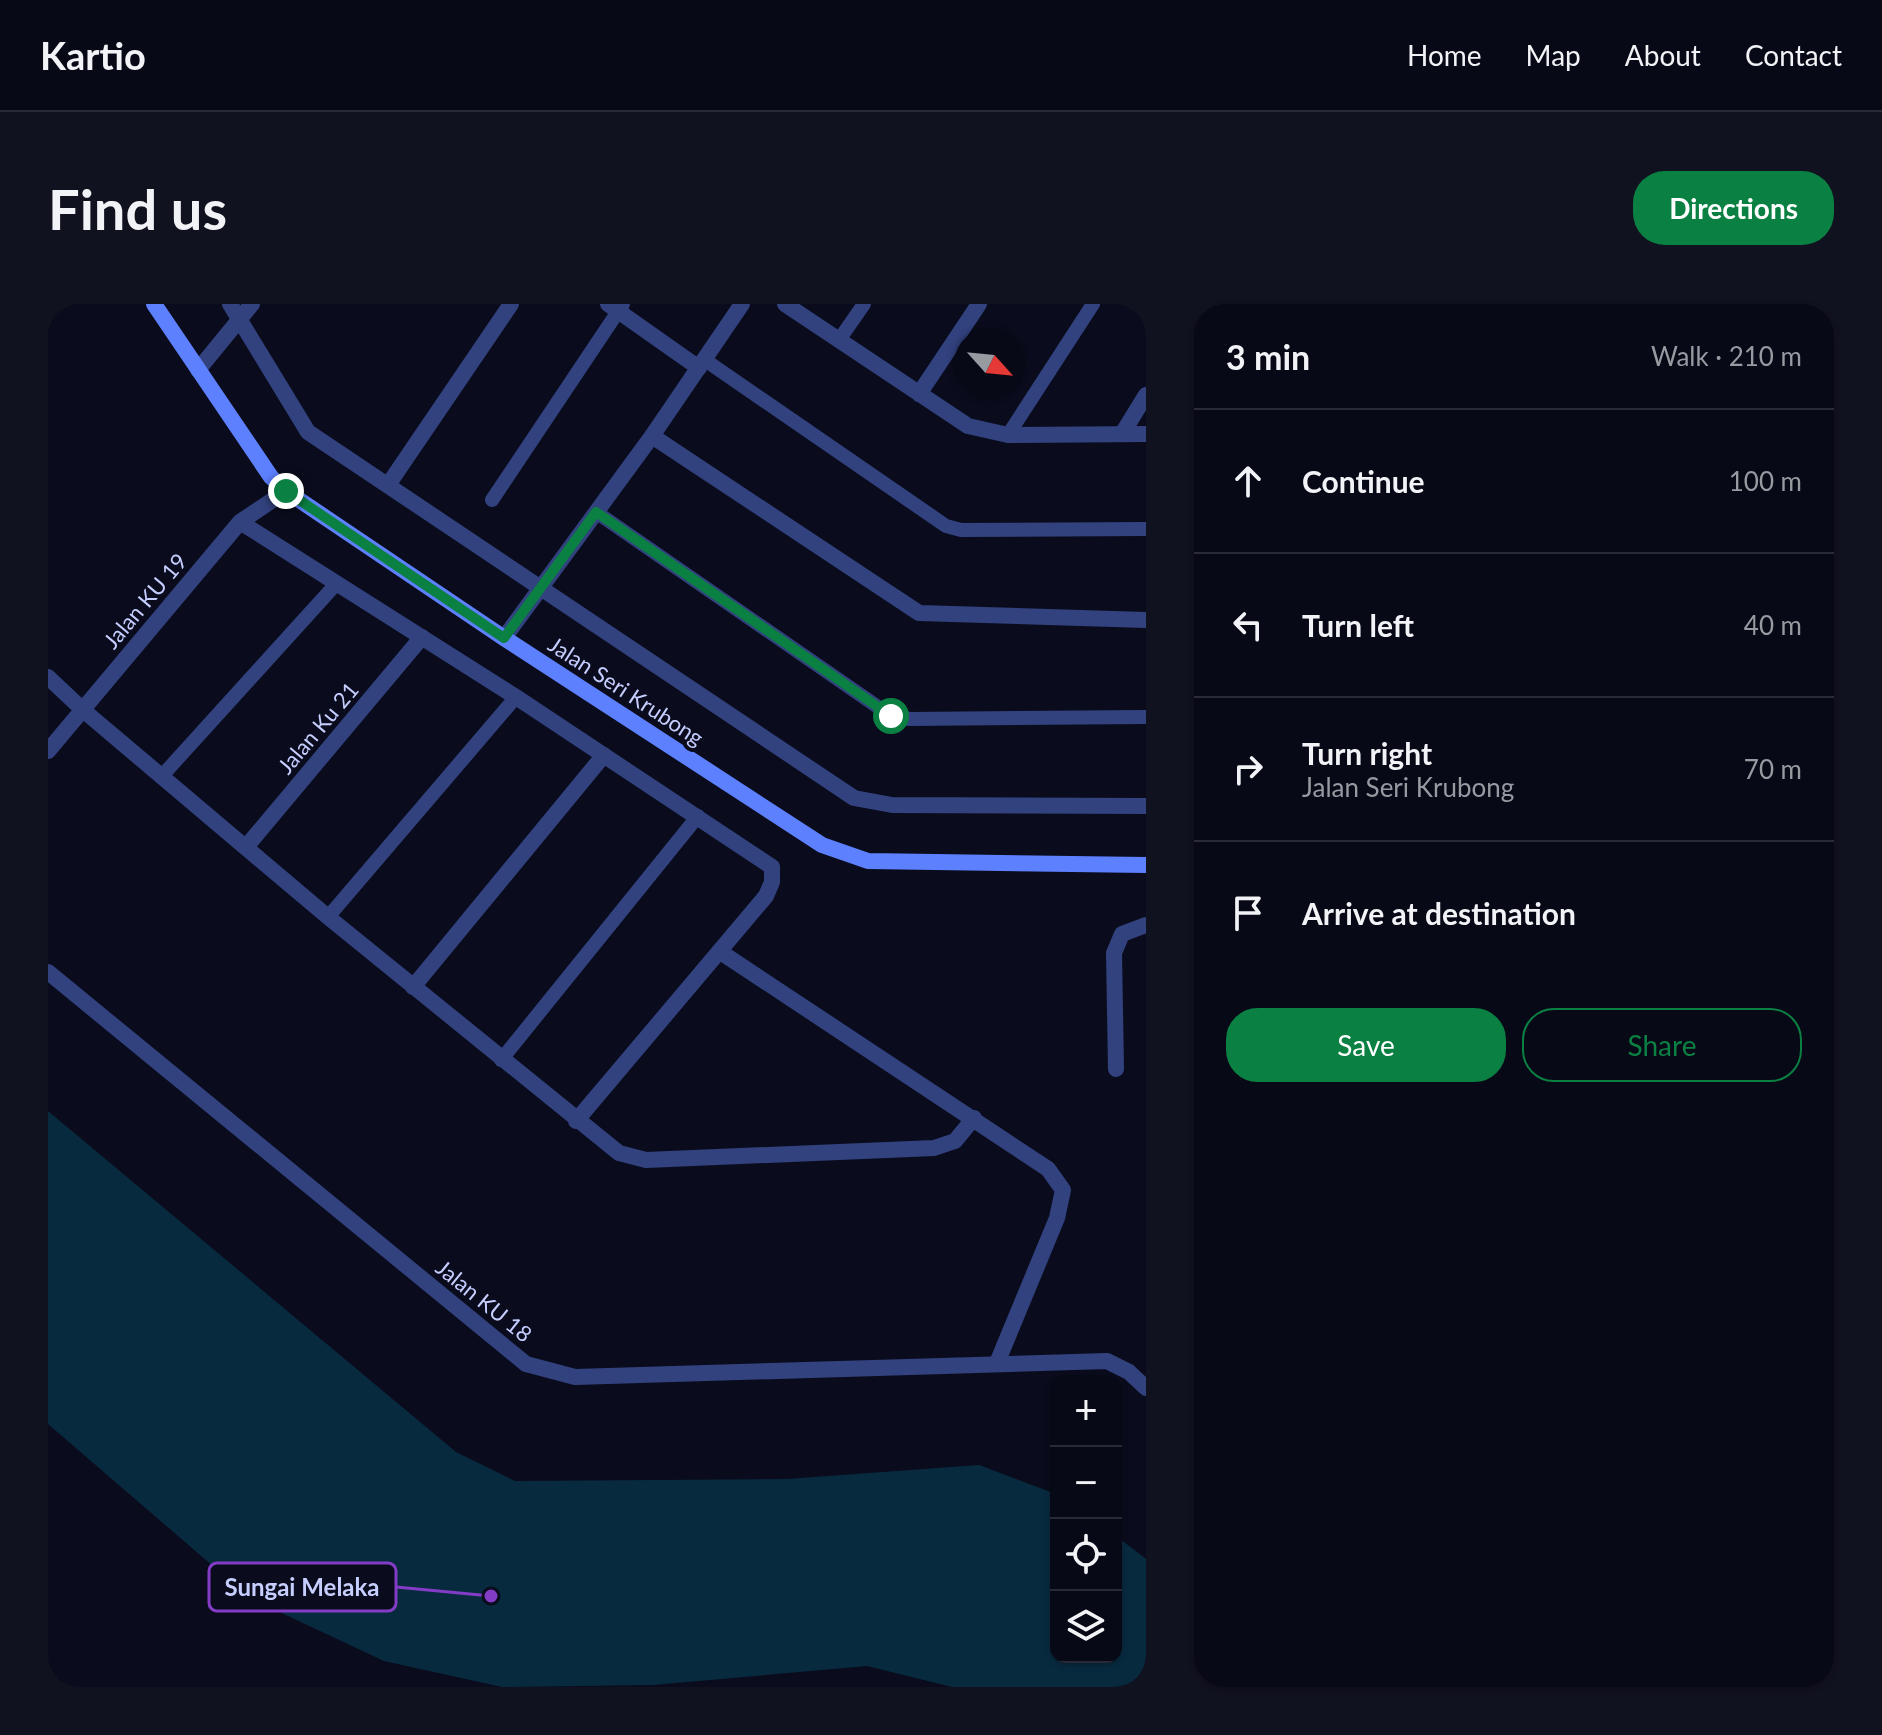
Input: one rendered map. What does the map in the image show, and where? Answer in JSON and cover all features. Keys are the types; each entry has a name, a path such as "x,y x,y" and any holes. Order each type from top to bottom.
{"street":[{"name":"Jalan Seri Krubong","path":"154,304 271,477 286,491 504,638 822,845 868,861 1146,865"},
{"path":"230,304 308,432 854,798 892,805 1146,806"},
{"path":"198,370 252,304"},
{"path":"388,485 511,304"},
{"path":"504,638 652,436 742,304"},
{"path":"785,304 968,426 1008,435 1146,434"},
{"path":"919,394 979,304"},
{"path":"616,306 702,364"},
{"path":"1122,434 1146,395"},
{"path":"652,436 919,613 1146,620"},
{"name":"Jalan KU 19","path":"48,751 240,522 286,491"},
{"path":"240,522 516,697 772,867 772,882 766,896 722,953 576,1121"},
{"name":"Jalan Ku 21","path":"246,847 422,637"},
{"path":"48,677 328,917 619,1153 646,1160 934,1148 955,1141 974,1118"},
{"path":"413,987 604,755"},
{"path":"1116,1069 1114,953 1122,934 1146,925"},
{"path":"722,953 1048,1169 1063,1190 1057,1218 997,1363"},
{"name":"Jalan KU 18","path":"48,972 526,1364 575,1377 1107,1361 1129,1372 1146,1388"}],"lane":[{"path":"839,340 864,304"},
{"path":"1008,435 1093,304"},
{"path":"492,500 616,306"},
{"path":"702,364 946,526 961,530 1146,529"},
{"path":"596,512 891,716 910,719 1146,717"},
{"path":"161,777 337,583"},
{"path":"328,917 516,697"},
{"path":"501,1060 698,816"}],"water":[{"path":"48,1111 456,1452 515,1481 787,1479 979,1465 1050,1492 1050,1663 1122,1663 1122,1541 1146,1559 1146,1687 952,1687 867,1666 653,1685 502,1687 384,1661 250,1598 48,1424"}],"place":[{"name":"Sungai Melaka","path":"491,1596"}],"route":[{"path":"286,491 504,638 596,512 891,716"}]}
